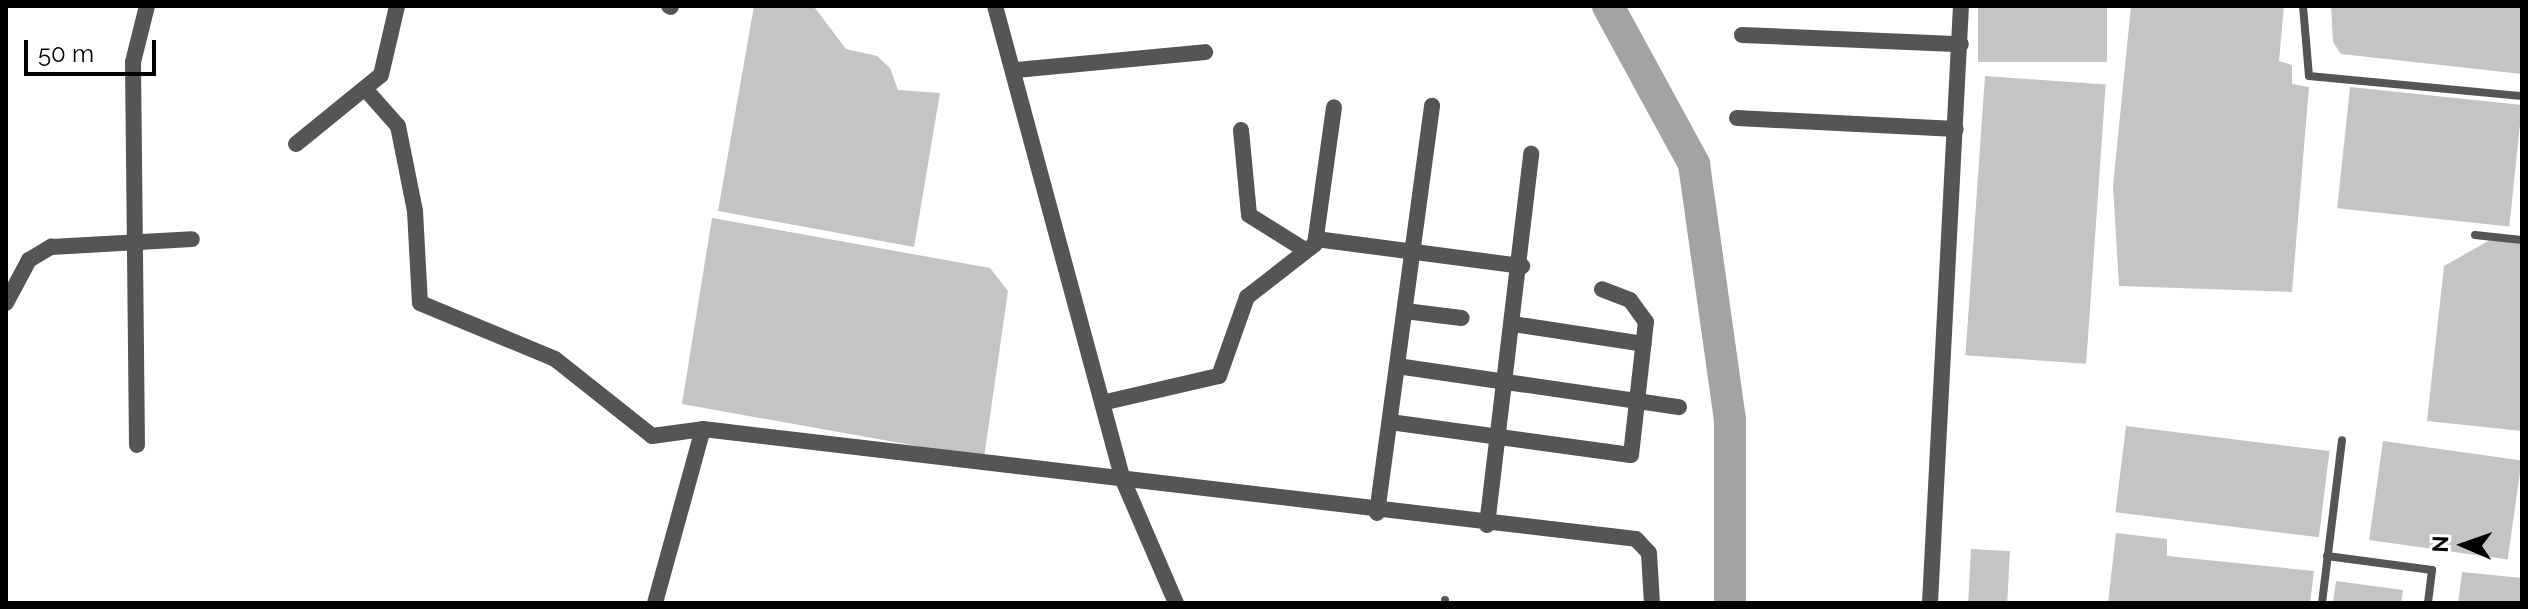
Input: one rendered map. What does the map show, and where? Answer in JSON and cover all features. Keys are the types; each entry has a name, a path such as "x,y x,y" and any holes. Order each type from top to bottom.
{"street":[{"path":"137,445 133,62 147,6"},
{"path":"296,144 367,91 387,61 397,6"},
{"path":"995,6 1016,70 1106,402 1123,480 1176,603"},
{"path":"1930,603 1961,6"},
{"path":"1742,35 1961,44"},
{"path":"1016,70 1205,52"},
{"path":"367,91 398,126 415,211 420,303 555,359 652,436 703,429 1377,513 1640,540 1649,553 1652,603"},
{"path":"1377,513 1432,106"},
{"path":"1106,402 1219,376 1247,297 1311,245 1334,107"},
{"path":"1737,118 1956,129"},
{"path":"1241,130 1249,215 1311,245 1522,266"},
{"path":"1487,525 1522,266 1531,154"},
{"path":"6,303 36,253 135,237 192,239"},
{"path":"1390,422 1631,455 1643,344 1641,310 1602,289"},
{"path":"1405,311 1462,318"},
{"path":"1513,324 1643,344"},
{"path":"1397,366 1679,407"},
{"path":"655,603 703,429"}],"lane":[{"path":"2303,6 2309,76 2522,96"},
{"path":"2475,235 2522,240"},
{"path":"2322,603 2342,440"},
{"path":"2327,556 2432,570 2428,603"}],"building":[{"path":"754,6 815,8 846,49 877,56 890,68 898,90 940,93 914,247 718,211"},
{"path":"1978,6 2107,6 2107,62 1978,62"},
{"path":"2131,6 2284,6 2279,61 2292,65 2292,84 2309,87 2292,292 2119,286 2113,186"},
{"path":"2331,6 2522,6 2522,74 2341,54 2333,42"},
{"path":"1985,76 2106,84 2086,364 1965,355"},
{"path":"2350,87 2522,105 2509,226 2337,208"},
{"path":"712,218 990,268 1008,291 984,458 682,404"},
{"path":"2490,240 2522,244 2522,431 2427,421 2444,266"},
{"path":"2126,426 2329,451 2319,537 2115,512"},
{"path":"2383,441 2522,460 2508,560 2369,540"},
{"path":"2116,533 2167,539 2167,556 2314,571 2310,603 2108,603"},
{"path":"1971,549 2010,551 2007,603 1968,603"},
{"path":"2462,572 2522,578 2522,603 2458,603"},
{"path":"2336,581 2403,590 2401,603 2333,603"}],"waterway":[{"path":"1608,6 1694,164 1730,419 1730,603"}]}
